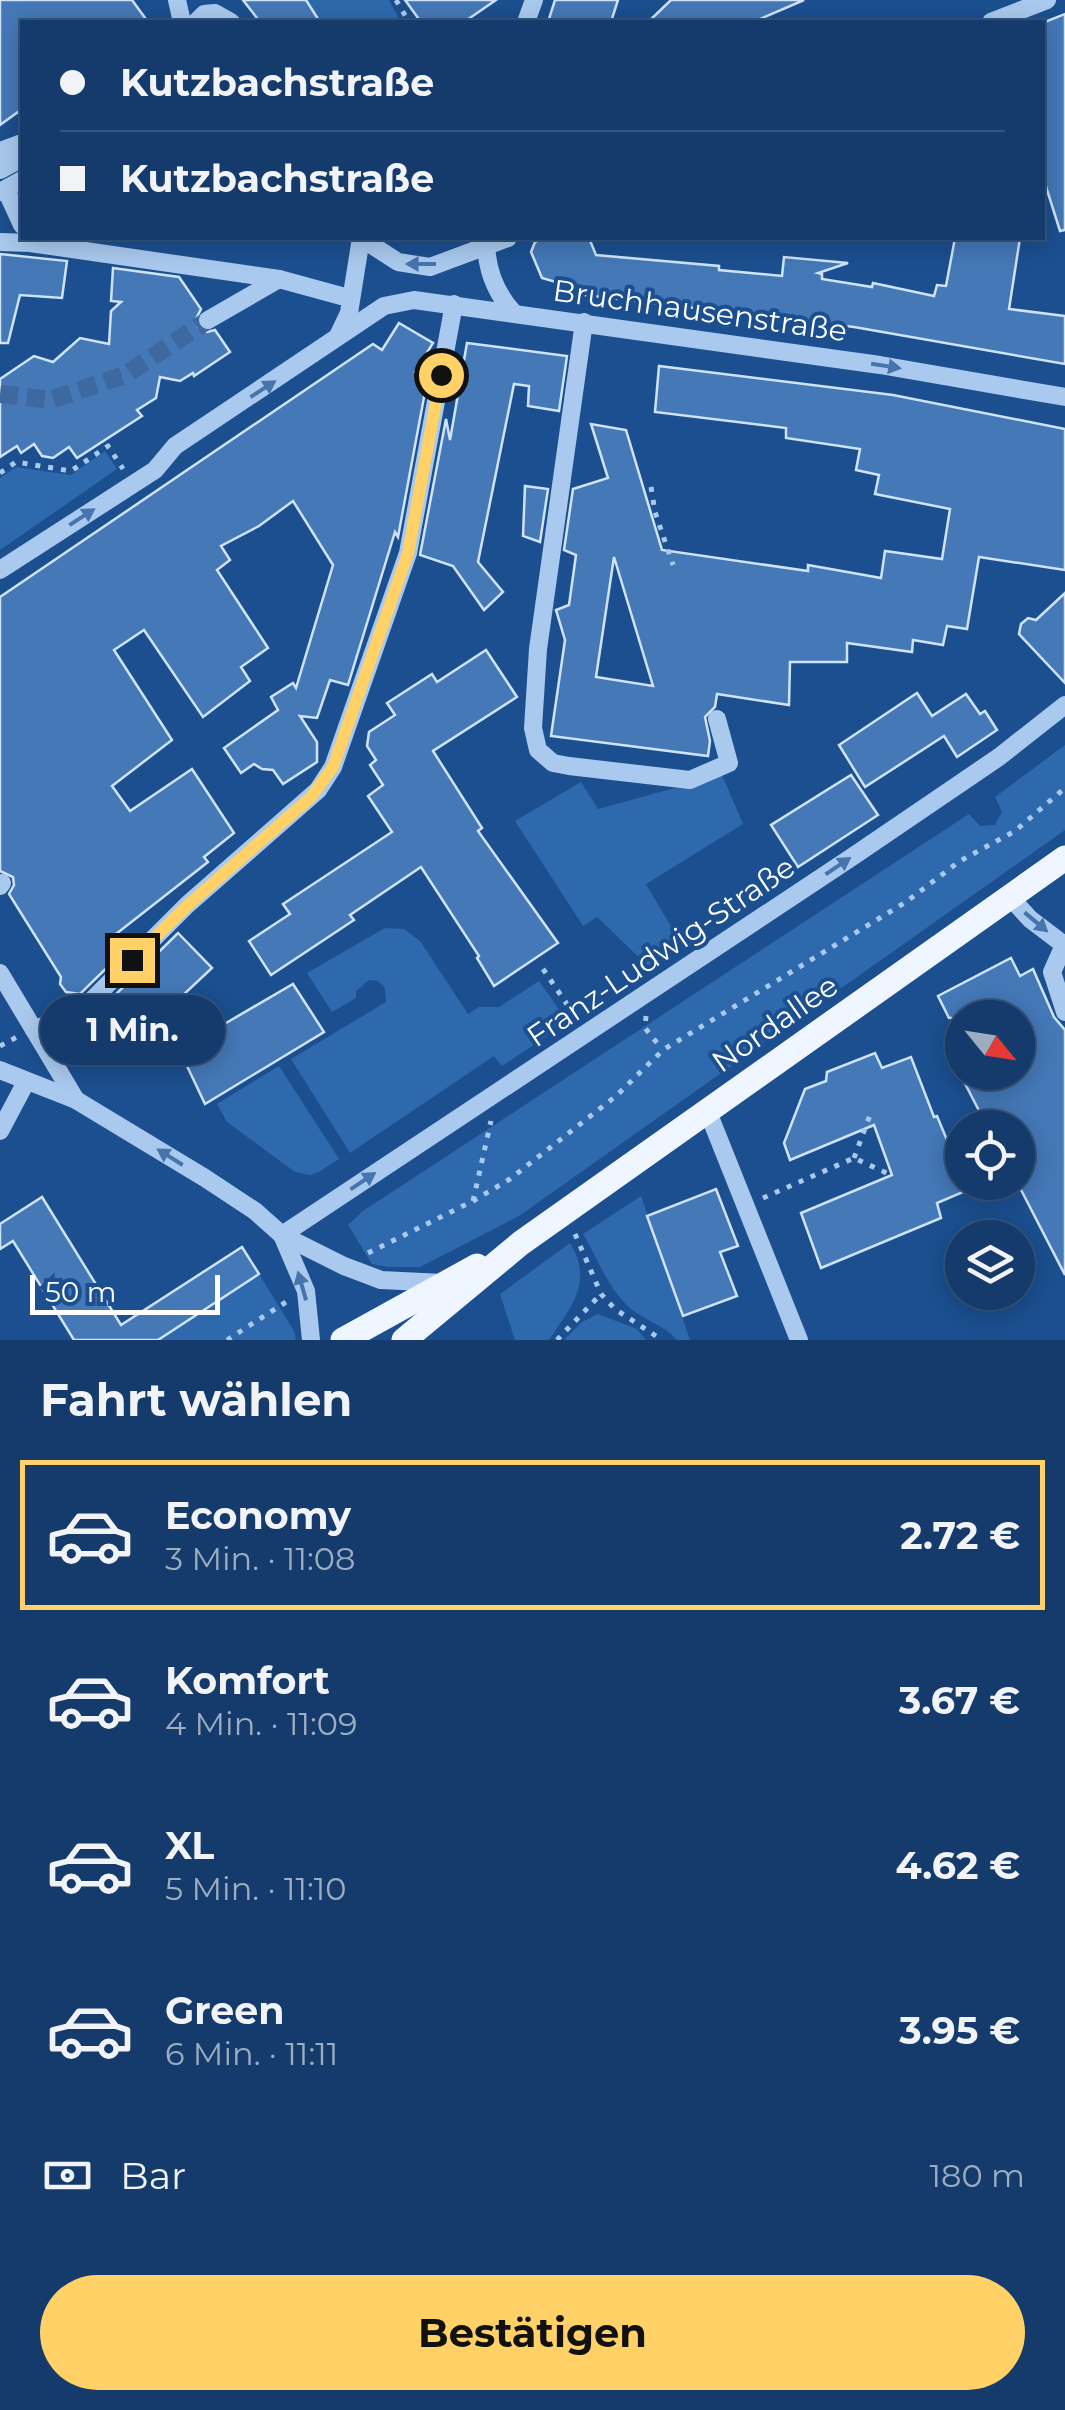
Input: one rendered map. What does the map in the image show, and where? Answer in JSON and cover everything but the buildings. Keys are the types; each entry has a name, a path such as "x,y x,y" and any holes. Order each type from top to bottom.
{"main road":[{"name":"Nordallee","path":"404,1340 521,1242 1065,858"},
{"name":"Nordallee","path":"343,1340 521,1242"}],"street":[{"path":"996,20 1047,0"},
{"path":"196,20 215,13 230,20"},
{"path":"10,187 20,219"},
{"path":"0,242 29,240 279,280 344,297"},
{"path":"336,341 349,313 361,240"},
{"path":"365,240 411,266 430,266 486,242 493,283 513,312"},
{"path":"208,320 279,280"},
{"name":"Bruchhausenstraße","path":"0,570 155,470 175,446 384,306 414,300 880,365 1065,398"},
{"path":"34,1030 84,1008 188,905 318,790 333,767 408,553 454,304"},
{"path":"584,322 538,649 533,728 538,750 553,763 690,780 729,764 717,720"},
{"name":"Franz-Ludwig-Straße","path":"282,1235 493,1098 999,756 1065,705"},
{"path":"1011,898 1030,919 1064,944 1052,972 1065,1012"},
{"path":"0,973 76,1100"},
{"path":"0,1070 76,1100 205,1178 255,1211 282,1235 344,1266 396,1282 444,1283"},
{"path":"0,1132 26,1082"},
{"path":"708,1112 799,1340"},
{"path":"282,1235 306,1291 312,1340"}],"path":[{"path":"0,473 16,462 71,471 108,446 133,484"},
{"path":"651,487 655,512 673,564"},
{"path":"344,1266 474,1200 547,1151 616,1096 663,1050 906,902 960,861 1015,831 1065,788"},
{"path":"543,969 576,1017"},
{"path":"648,993 645,1028 663,1050"},
{"path":"474,1200 489,1138 493,1098"},
{"path":"745,1206 854,1158 870,1116"},
{"path":"854,1158 893,1176"},
{"path":"564,1213 600,1294 658,1338"},
{"path":"557,1340 600,1294"}],"shaded area":[{"path":"306,0 389,0 400,20 310,20 301,5"},
{"path":"105,451 117,469 0,550 0,478 16,467 71,475"},
{"path":"1065,745 1065,830 519,1216 420,1267 372,1264 348,1225 363,1211 969,814 980,826 995,825 1002,812 995,797"},
{"path":"722,775 743,824 646,884 682,945 649,967 597,917 583,926 515,821 581,782 598,809"},
{"path":"385,928 404,929 420,941 468,1014 479,1007 499,1007 539,981 568,1022 502,1066 494,1056 350,1153 291,1059 386,1002 385,988 378,981 369,980 356,991 356,998 332,1012 307,973"},
{"path":"279,1066 339,1159 310,1175 295,1172 227,1122 217,1104"},
{"path":"641,1196 690,1340 677,1340 623,1301 583,1234"},
{"path":"570,1243 580,1270 572,1305 549,1340 515,1340 500,1294"},
{"path":"259,1274 296,1340 158,1340"},
{"path":"598,1314 637,1329 646,1340 564,1340 582,1322"}],"tunnel":[{"path":"0,394 50,400 125,375 208,320"}],"route":[{"path":"132,960 311,797 333,767 408,553 441,375"}]}
